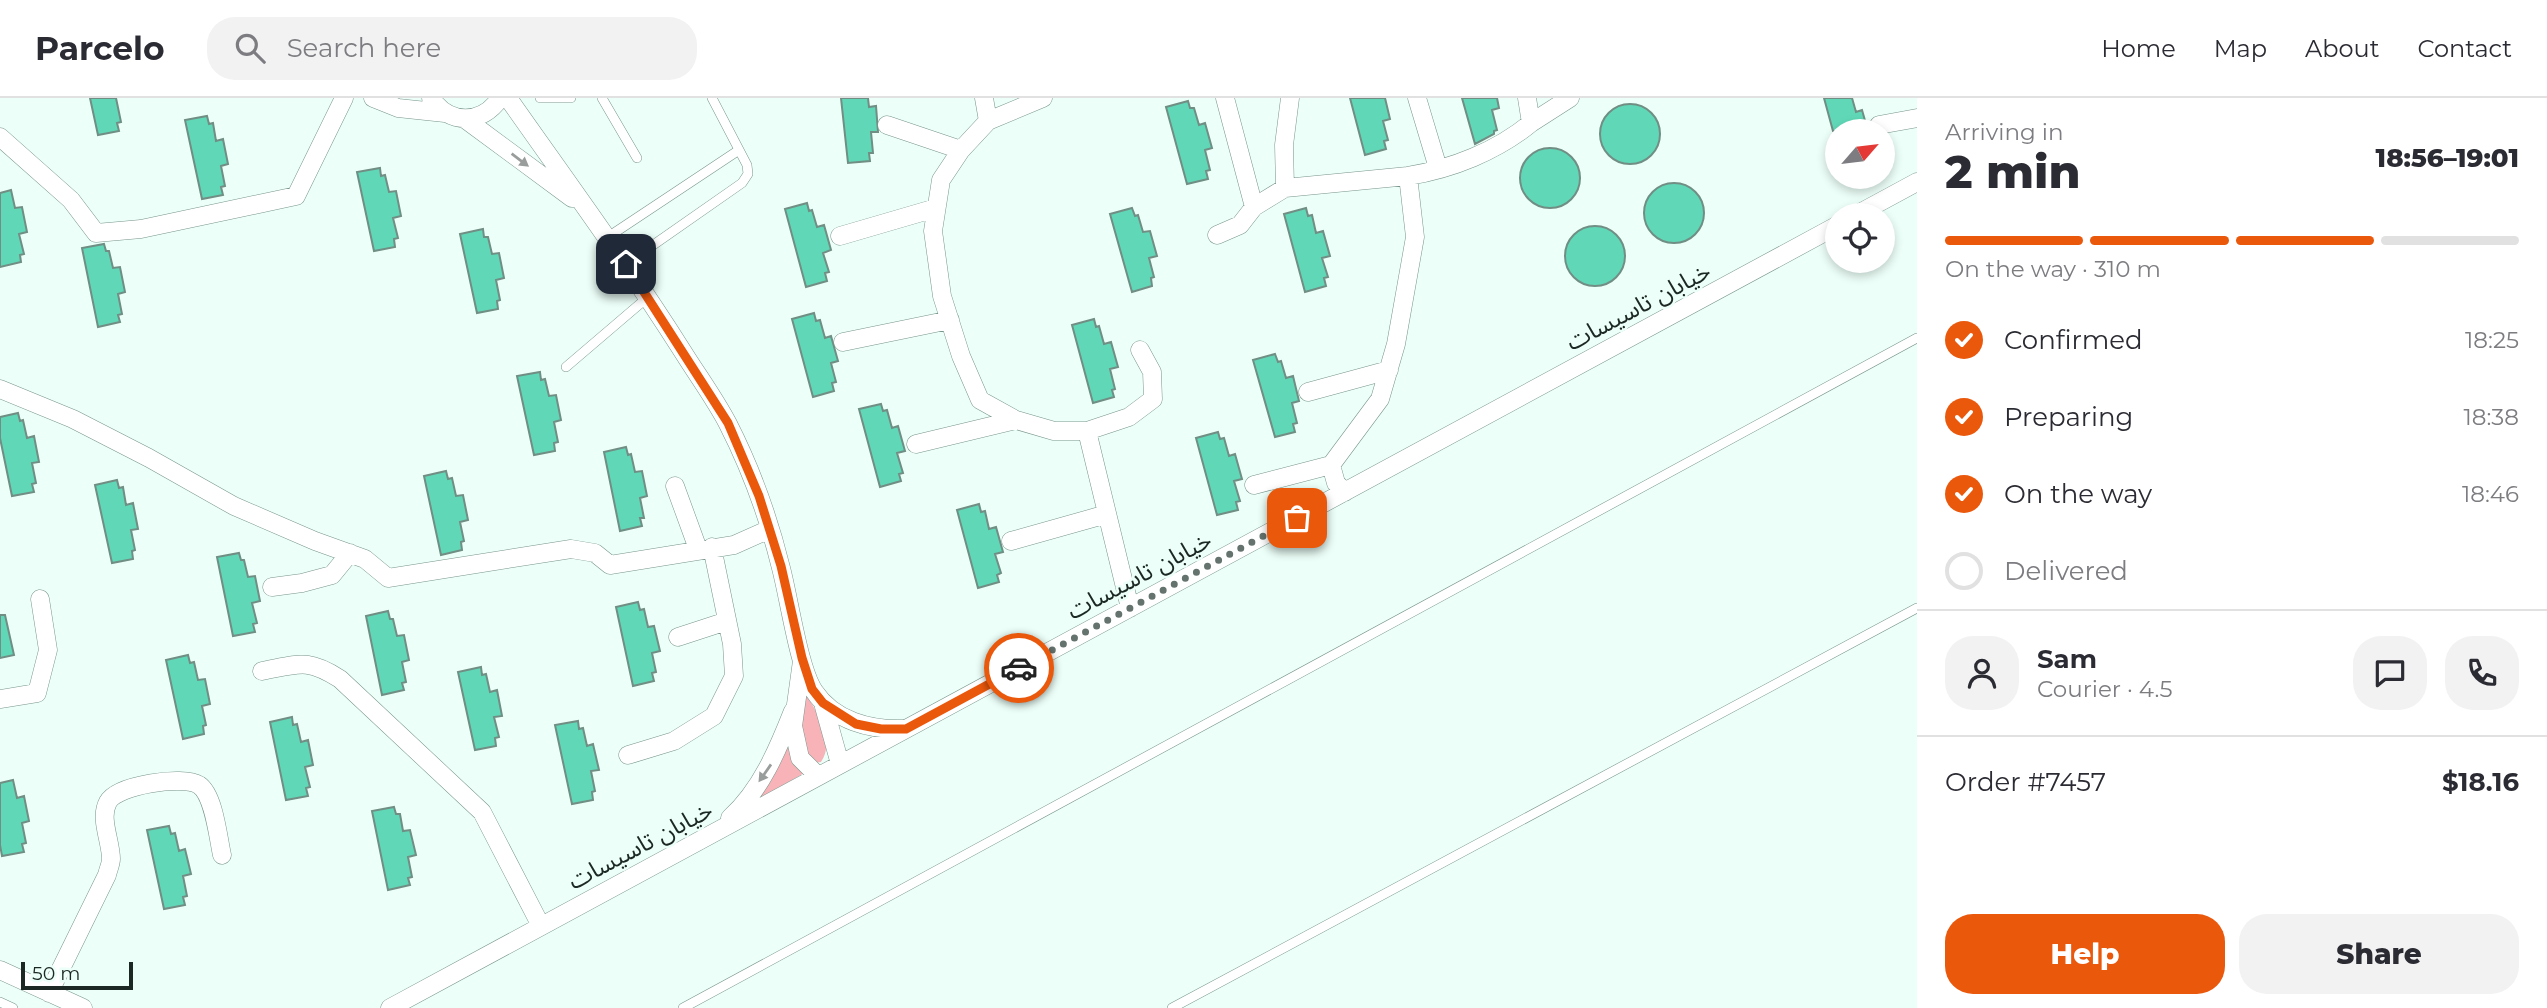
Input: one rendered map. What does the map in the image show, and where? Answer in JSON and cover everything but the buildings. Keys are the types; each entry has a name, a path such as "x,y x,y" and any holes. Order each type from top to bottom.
{"street":[{"path":"0,137 71,200 96,233 141,229 296,196 344,98"},
{"path":"373,98 398,107 445,113"},
{"path":"431,98 437,107 460,120 483,115 492,109 500,98"},
{"path":"508,98 608,237 728,423 770,529 812,689 823,703 856,724 881,729 906,729"},
{"path":"984,98 988,121"},
{"path":"1043,98 988,121 961,150 941,180 933,231 942,296 961,356 980,400 1016,420 1054,431 1087,431 1129,417 1153,399 1152,372 1140,350"},
{"path":"1225,98 1254,206"},
{"path":"1285,188 1284,145 1290,98"},
{"path":"1417,98 1438,168"},
{"path":"1527,98 1531,123"},
{"path":"1217,235 1240,225 1254,206 1285,188 1408,176 1492,150 1570,98"},
{"path":"1895,122 1917,118"},
{"path":"466,119 584,207"},
{"path":"887,125 961,150"},
{"path":"1254,485 1331,465 1380,399 1396,344 1415,237 1408,176"},
{"path":"1878,203 1917,182"},
{"path":"840,236 936,208"},
{"name":"خیابان تاسیسات","path":"390,1008 1825,232"},
{"path":"842,342 950,320"},
{"path":"1308,392 1389,370"},
{"path":"0,389 73,419 149,457 234,506 365,559 388,578 571,549 595,553 610,565 734,545 770,529"},
{"path":"916,444 1016,420"},
{"path":"1087,431 1130,608"},
{"path":"1331,465 1336,484 1345,492"},
{"path":"628,755 674,741 714,716 734,676 727,621 705,548 675,486"},
{"path":"1012,541 1107,514"},
{"path":"272,587 332,576 350,553"},
{"path":"0,699 37,693 48,650 40,599"},
{"path":"678,637 727,621"},
{"path":"802,658 793,726 800,758 818,776"},
{"path":"262,671 305,663 321,667 340,679 482,812 541,926"},
{"path":"823,703 841,764"},
{"path":"712,834 736,813 773,761 793,711"},
{"path":"49,993 107,875 111,861 104,810 110,798 123,789 180,780 199,785 210,800 222,855"},
{"path":"0,970 83,1008"}],"lane":[{"path":"540,98 571,98"},
{"path":"603,98 637,158"},
{"path":"626,264 742,183 748,174 747,165 712,98"},
{"path":"608,237 739,150"},
{"path":"566,367 648,297"},
{"path":"683,1008 1917,338"},
{"path":"1172,1008 1917,608"},
{"path":"0,1002 13,1008"}],"shaded area":[{"path":"799,681 824,732 825,753 821,762 814,763 803,746 799,724"},
{"path":"789,738 806,772 747,806"}],"way so far":[{"path":"1019,668 1297,518"}],"route":[{"path":"626,264 728,423 770,529 812,689 823,703 856,724 881,729 906,729 1019,668"}]}
